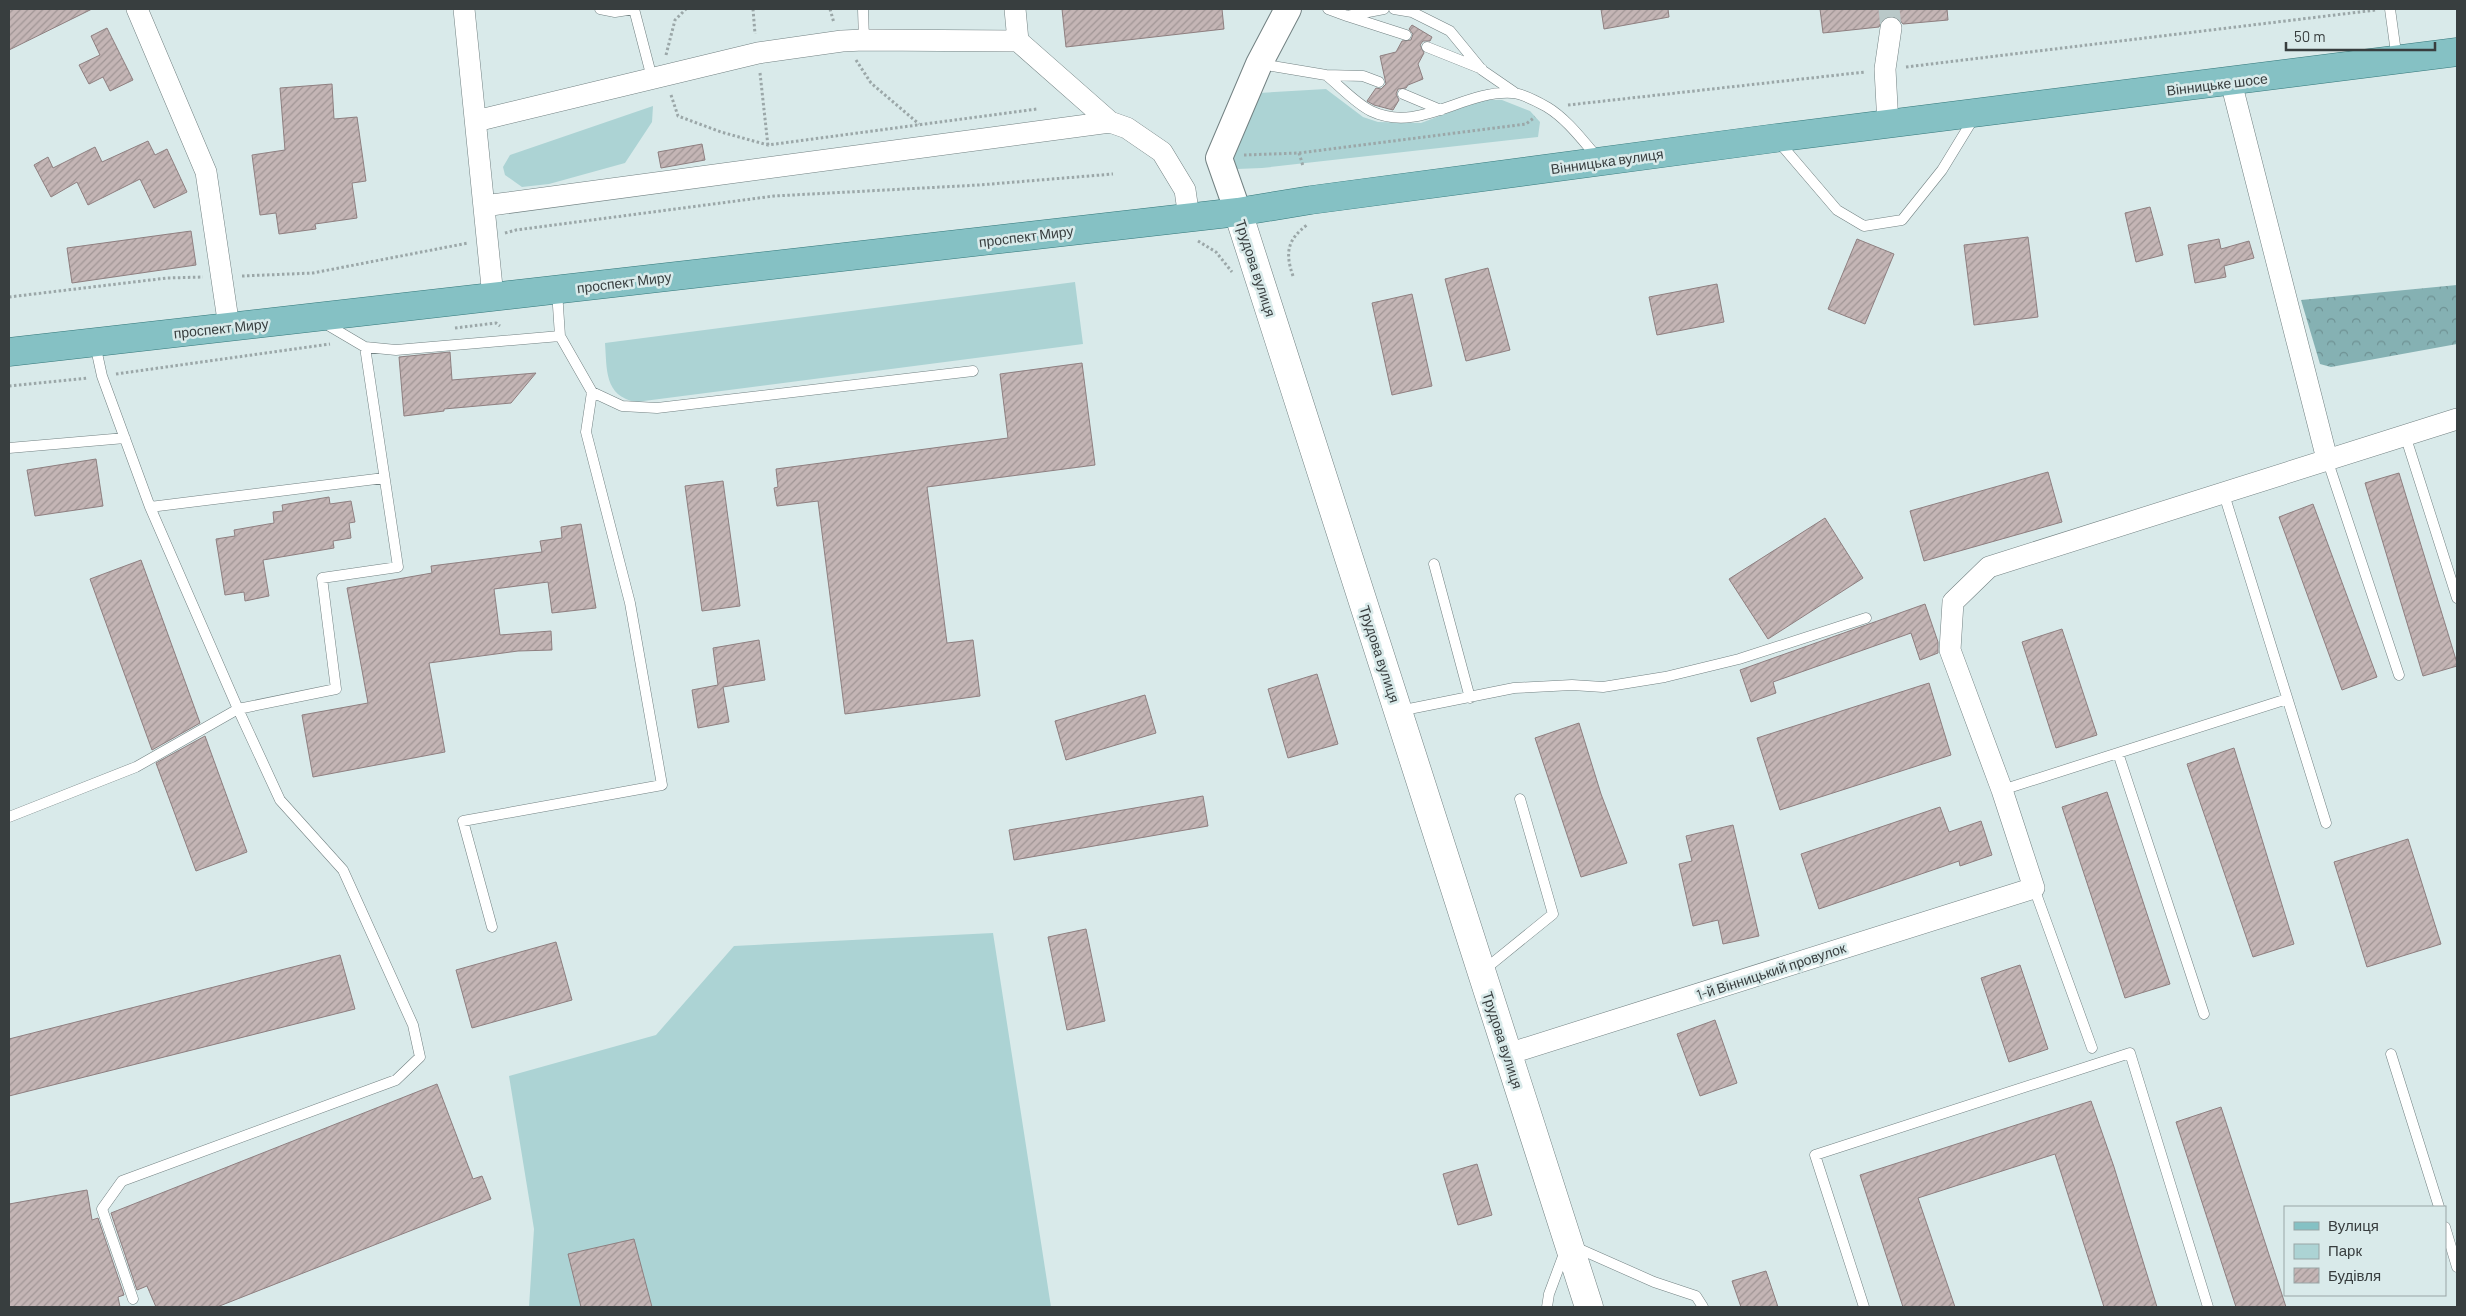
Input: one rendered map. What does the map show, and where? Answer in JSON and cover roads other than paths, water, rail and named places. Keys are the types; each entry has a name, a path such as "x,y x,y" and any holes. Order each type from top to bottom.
{"main road":[{"name":"Вінницьке шосе","path":"1976,114 2457,52"},
{"name":"Вінницька вулиця","path":"1238,212 1776,138 1976,114"},
{"name":"проспект Миру","path":"9,352 557,290 1193,229 1238,212"},
{"name":"Трудова вулиця","path":"1238,212 1589,1307"}],"street":[{"path":"138,9 206,172 229,327"},
{"path":"464,9 493,297"},
{"path":"1015,9 1018,41"},
{"name":"Трудова вулиця","path":"1238,212 1219,158 1259,64 1288,9"},
{"path":"1888,125 1885,69 1891,28"},
{"path":"476,121 658,76 758,54 842,41 1018,41 1118,125 1162,152 1185,190 1193,229"},
{"path":"2231,82 2327,459"},
{"path":"484,206 771,167 1118,125"},
{"path":"2034,888 2002,790 1950,650 1953,602 1989,567 2223,491 2457,419"},
{"name":"1-й Вінницький провулок","path":"1508,1054 2034,888"}],"lane":[{"path":"600,9 615,12 634,9 658,76"},
{"path":"863,9 864,40"},
{"path":"1328,9 1406,35"},
{"path":"1347,16 1384,9"},
{"path":"1394,9 1412,12 1450,31 1482,70"},
{"path":"2390,9 2397,61"},
{"path":"1427,46 1482,70 1514,92 1548,107 1571,128 1601,162"},
{"path":"1259,64 1326,75 1363,76 1379,82"},
{"path":"1326,75 1371,111 1406,119 1441,110 1487,94 1514,92"},
{"path":"1403,94 1441,110"},
{"path":"1776,138 1837,210 1864,226 1902,220 1942,170 1976,114"},
{"path":"557,290 560,336 592,392 622,406 657,408 973,371"},
{"path":"294,320 316,320 332,326 361,344 396,350 560,336"},
{"path":"95,343 102,376 150,506 238,709 280,800 342,870 413,1025 420,1057 396,1080 122,1181 102,1209 133,1299"},
{"path":"9,817 136,767 238,709 336,689 322,578 398,567 361,344"},
{"path":"492,927 463,821 662,785 630,603 586,432 592,392"},
{"path":"2405,435 2457,598"},
{"path":"9,448 125,438"},
{"path":"2327,459 2399,675"},
{"path":"150,506 384,478"},
{"path":"2223,491 2326,823"},
{"path":"1434,564 1470,698"},
{"path":"1398,711 1514,688 1603,687 1665,677 1739,659 1866,618"},
{"path":"2002,790 2287,699"},
{"path":"2118,753 2204,1014"},
{"path":"1482,973 1554,914 1520,800"},
{"path":"2034,888 2092,1048"},
{"path":"1864,1307 1815,1155 2130,1053 2208,1307"},
{"path":"2391,1054 2439,1206"},
{"path":"2446,1230 2457,1267"},
{"path":"1547,1307 1553,1279 1568,1243 1654,1282 1696,1296 1703,1307"}],"tunnel":[{"path":"1889,9 1891,28"}]}
